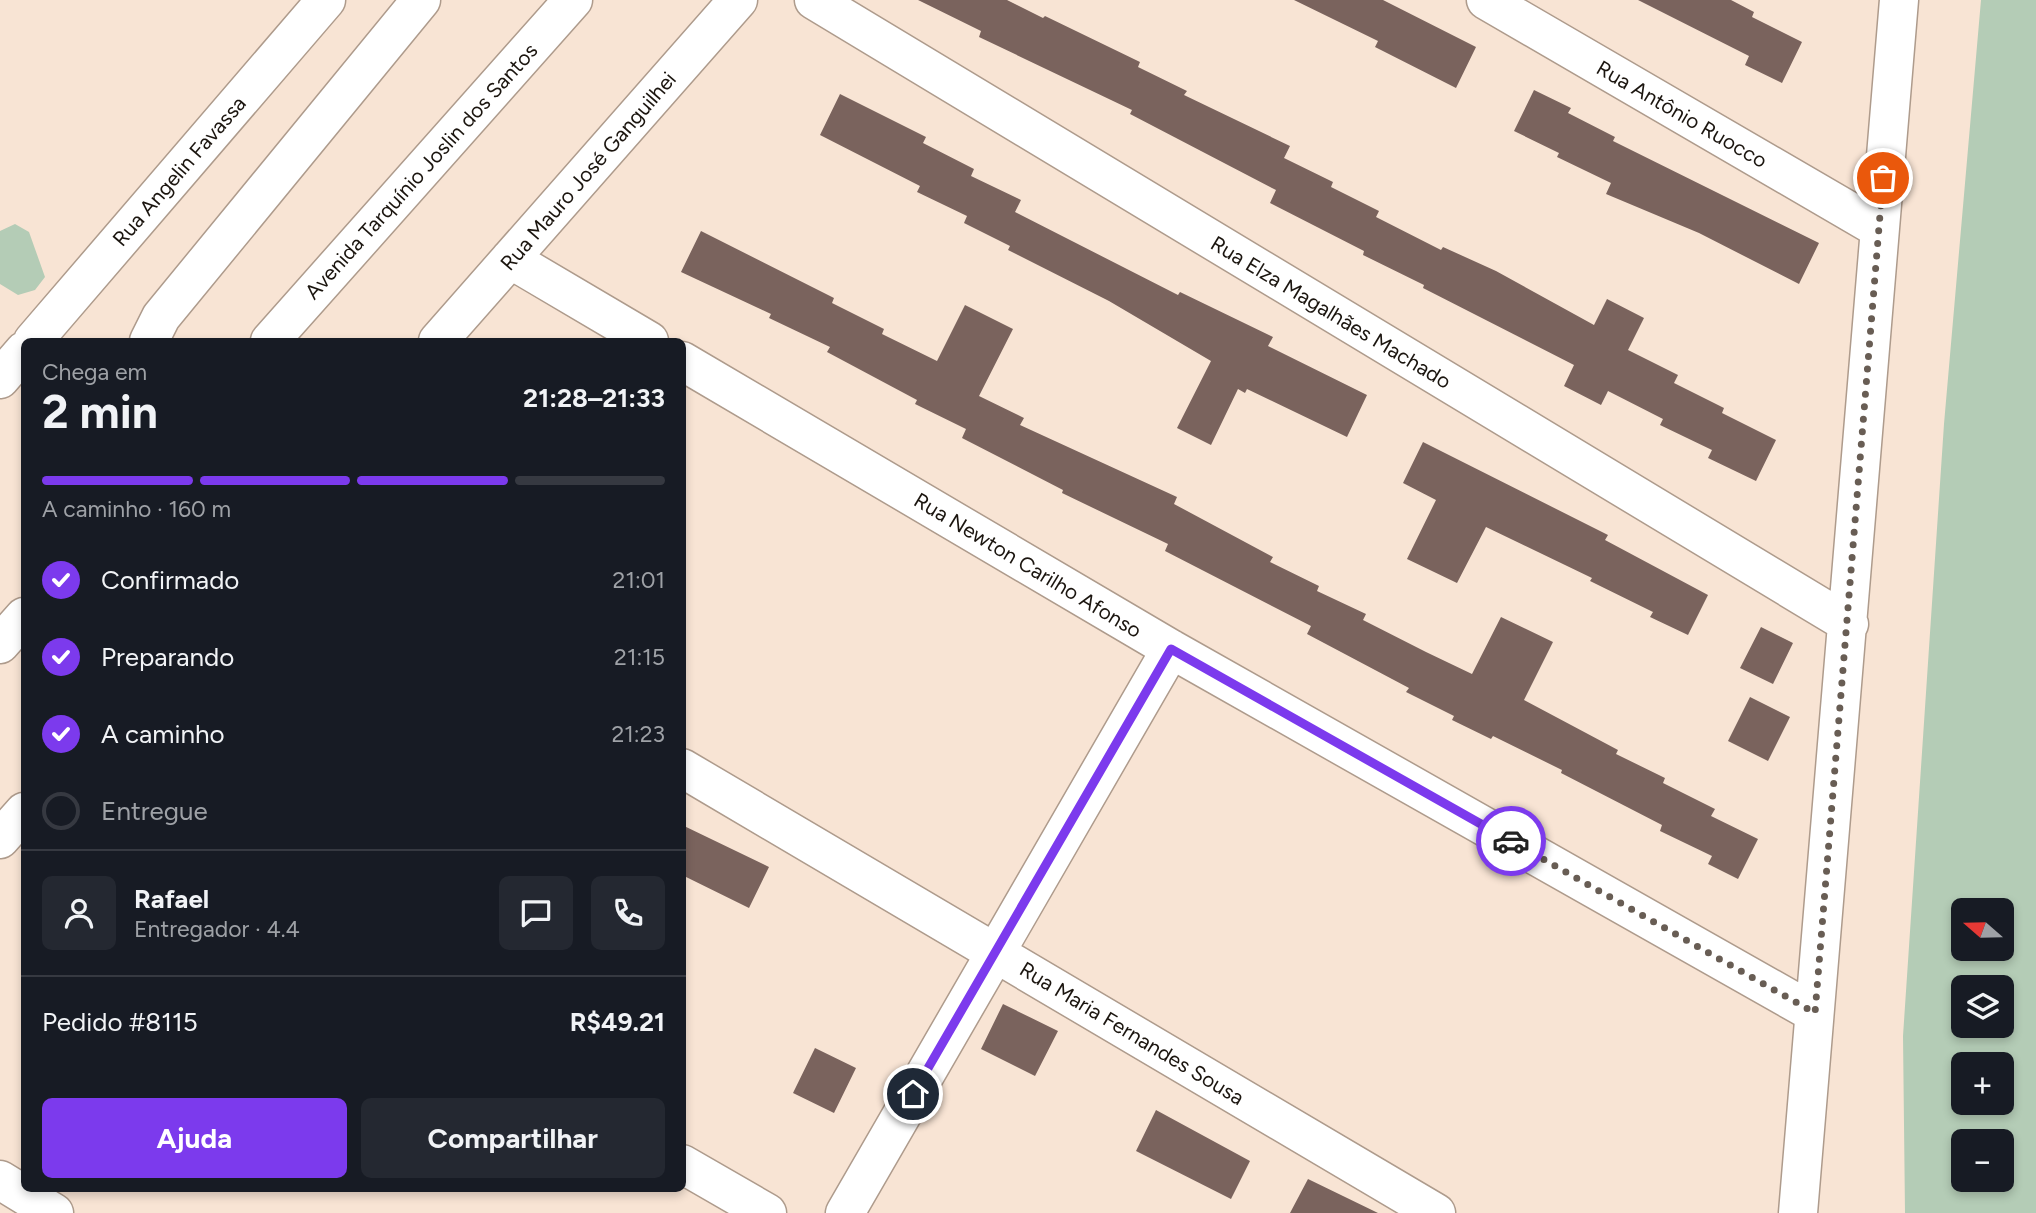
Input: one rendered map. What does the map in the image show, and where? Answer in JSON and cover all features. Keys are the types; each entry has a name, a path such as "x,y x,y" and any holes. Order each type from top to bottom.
{"street":[{"name":"Rua Angelin Favassa","path":"30,338 326,0"},
{"path":"150,338 161,317 421,0"},
{"name":"Avenida Tarquínio Joslin dos Santos","path":"273,338 573,0"},
{"name":"Rua Mauro José Ganguilhei","path":"441,338 738,0"},
{"name":"Rua Elza Magalhães Machado","path":"814,0 1849,624"},
{"name":"Rua Antônio Ruocco","path":"1486,0 1878,228"},
{"path":"1798,1213 1899,0"},
{"path":"510,259 644,338"},
{"name":"Rua Newton Carilho Afonso","path":"686,363 1171,649 1815,1013"},
{"path":"0,644 21,620"},
{"path":"845,1213 1171,649"},
{"name":"Rua Maria Fernandes Sousa","path":"686,770 1436,1213"},
{"path":"0,839 21,815"},
{"path":"686,1166 767,1213"},
{"path":"0,1180 54,1213"}],"green space":[{"path":"1981,0 2036,0 2036,1213 1905,1213 1903,1036 1944,424"},
{"path":"15,224 29,232 45,277 35,290 18,295 0,284 0,231"}],"building":[{"path":"918,0 1007,0 1043,18 1045,16 1140,62 1138,67 1187,91 1184,95 1290,146 1284,158 1333,182 1331,187 1379,211 1376,217 1441,250 1443,247 1496,271 1594,325 1607,299 1644,318 1628,350 1678,375 1674,383 1724,408 1722,413 1776,440 1756,481 1708,458 1712,450 1660,425 1663,419 1608,391 1601,405 1564,386 1574,365 1423,288 1424,285 1363,255 1364,251 1270,203 1276,190 1130,114 1132,110 979,37 981,31"},
{"path":"1294,0 1383,0 1476,47 1456,88 1375,47 1378,41"},
{"path":"1638,0 1731,0 1754,12 1752,17 1802,42 1782,83 1745,65 1749,56"},
{"path":"1534,90 1571,108 1568,113 1615,137 1613,141 1819,243 1799,284 1699,233 1606,194 1611,183 1557,157 1559,153 1514,131"},
{"path":"840,94 926,137 923,143 974,169 971,176 1021,200 1015,212 1178,295 1180,292 1273,337 1268,346 1367,395 1347,437 1247,389 1245,393 1238,389 1211,445 1177,428 1211,361 1109,301 1008,250 1010,246 964,223 967,216 917,192 920,186 820,135"},
{"path":"701,231 834,298 832,303 884,329 882,334 937,361 965,305 1013,329 979,396 1024,418 1020,425 1177,497 1174,504 1273,557 1270,562 1319,586 1317,591 1366,614 1363,620 1426,652 1472,674 1501,617 1553,642 1524,700 1618,750 1616,754 1665,778 1663,783 1715,809 1711,816 1758,839 1738,879 1708,864 1712,856 1660,831 1662,825 1561,773 1562,770 1493,736 1491,739 1452,720 1454,716 1406,692 1409,688 1307,634 1311,626 1165,551 1168,544 1062,493 1063,490 962,438 966,429 915,404 917,400 827,352 830,347 769,318 771,314 681,272"},
{"path":"1423,442 1608,535 1605,540 1708,595 1688,635 1650,617 1653,612 1590,581 1592,578 1486,527 1457,583 1407,559 1436,500 1403,483"},
{"path":"1761,627 1793,643 1773,684 1740,668"},
{"path":"1750,697 1790,717 1768,761 1728,741"},
{"path":"686,827 769,867 749,908 686,877"},
{"path":"1003,1004 1058,1031 1035,1076 981,1049"},
{"path":"815,1048 856,1068 834,1113 793,1093"},
{"path":"1156,1110 1250,1161 1231,1199 1136,1151"},
{"path":"1308,1179 1378,1213 1290,1213"}],"way so far":[{"path":"1511,841 1815,1013 1849,624 1883,178"}],"route":[{"path":"913,1094 1171,649 1511,841"}]}
